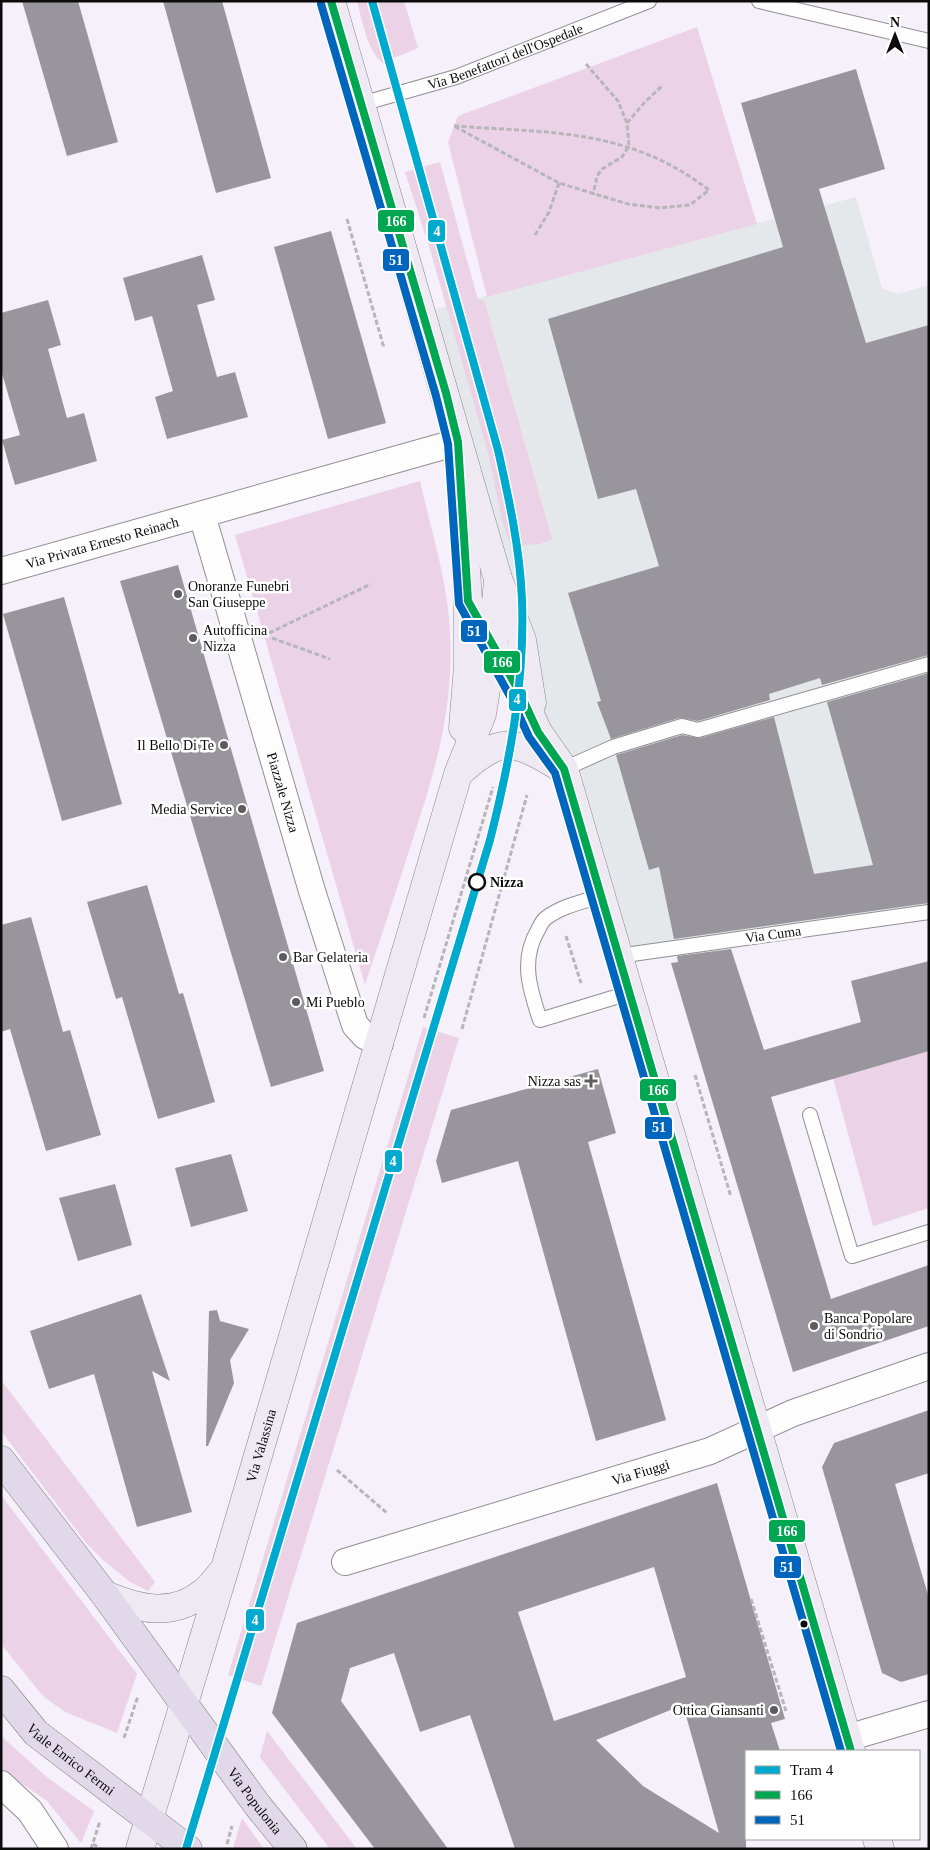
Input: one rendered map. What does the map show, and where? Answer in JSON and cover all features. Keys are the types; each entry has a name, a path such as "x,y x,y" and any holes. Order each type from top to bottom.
{"main road":[{"path":"331,1 446,393 458,442 498,579 522,640 534,719 538,732 564,769 849,1745"},
{"path":"458,442 468,601 466,693 458,774"},
{"path":"380,1043 458,774 482,714 493,646 498,579"},
{"path":"468,601 534,719"},
{"path":"458,774 479,755 495,747 513,745 529,748 564,769"},
{"name":"Via Valassina","path":"140,1849 380,1043"},
{"path":"1,1460 105,1594 184,1703"},
{"path":"105,1594 136,1607 176,1608 204,1592 225,1568"},
{"name":"Viale Enrico Fermi","path":"1,1690 36,1733 149,1817"},
{"name":"Via Populonia","path":"184,1703 258,1806 293,1849"},
{"path":"149,1817 188,1849"}],"street":[{"path":"202,515 458,442"},
{"name":"Via Privata Ernesto Reinach","path":"1,571 202,515"},
{"name":"Piazzale Nizza","path":"202,515 312,891 355,1025 365,1036 380,1043"},
{"name":"Via Fiuggi","path":"345,1562 710,1450 793,1413 929,1366"},
{"path":"849,1745 929,1714"},
{"path":"1,1784 30,1811 55,1849"}],"lane":[{"name":"Via Benefattori dell'Ospedale","path":"361,104 456,77 649,1"},
{"path":"760,1 929,41"},
{"path":"564,769 613,747 682,726 698,730 929,664"},
{"path":"600,896 558,910 544,919 533,939 527,964 530,988 540,1020 629,993"},
{"name":"Via Cuma","path":"618,956 929,912"},
{"path":"810,1115 852,1256 929,1232"}],"path":[{"path":"586,64 618,100 627,122 629,146 622,157 602,169 597,176 593,195"},
{"path":"627,122 662,86"},
{"path":"454,126 582,135 629,146 684,170 709,190 690,205 660,208 628,204 593,195 559,183 454,126"},
{"path":"535,235 549,212 559,183"},
{"path":"347,218 384,348"},
{"path":"330,659 264,636 371,584"},
{"path":"424,1018 494,786"},
{"path":"462,1030 527,795"},
{"path":"566,936 582,987"},
{"path":"695,1074 731,1197"},
{"path":"337,1470 387,1513"},
{"path":"751,1599 786,1711"},
{"path":"124,1738 132,1714"},
{"path":"91,1849 102,1813"},
{"path":"93,1844 100,1849"}],"shaded area":[{"path":"357,1 404,1 418,48 382,63 372,50 363,26"},
{"path":"697,27 757,224 487,297 448,142 458,116"},
{"path":"440,162 478,300 484,300 552,539 540,544 511,546 502,521 488,453 431,253 405,172"},
{"path":"856,197 882,288 898,294 929,285 929,909 613,955 537,713 429,311"},
{"path":"420,481 438,556 449,614 449,690 440,743 427,794 365,985 235,535"},
{"path":"423,1027 459,1038 261,1686 228,1675"},
{"path":"929,1051 929,1208 873,1226 833,1078"},
{"path":"1,1380 155,1582 148,1591 130,1582 87,1544 1,1431"},
{"path":"1,1495 137,1674 117,1733 65,1712 43,1696 1,1644"},
{"path":"267,1731 357,1849 330,1849 260,1757"},
{"path":"1,1736 48,1778 94,1811 81,1843 47,1801 1,1769"},
{"path":"242,1818 264,1849 233,1848"}],"building":[{"path":"22,1 78,1 118,142 67,156"},
{"path":"163,1 222,1 271,178 216,193"},
{"path":"856,69 885,169 819,189 866,343 929,325 929,655 822,685 820,678 769,694 770,700 698,721 679,718 611,739 597,702 601,701 568,593 659,566 636,489 598,499 548,319 783,247 741,103"},
{"path":"331,231 386,423 328,439 274,247"},
{"path":"202,255 215,300 197,305 217,377 235,372 248,417 167,439 155,397 173,391 152,316 135,321 123,278"},
{"path":"48,300 61,345 48,349 67,418 84,413 97,461 15,485 2,440 20,435 1,370 1,313"},
{"path":"178,565 324,1071 271,1087 120,581"},
{"path":"64,597 122,804 62,821 3,614"},
{"path":"929,673 929,903 674,939 659,867 649,870 616,755 682,735 700,738 774,717 814,874 873,865 827,702"},
{"path":"147,885 179,994 183,993 215,1102 158,1119 122,997 116,999 87,902"},
{"path":"31,917 63,1032 70,1030 101,1135 46,1151 10,1029 1,1032 1,925"},
{"path":"731,949 764,1050 861,1022 851,981 929,961 929,1051 771,1097 831,1299 929,1265 929,1326 793,1372 671,963 678,962 677,956"},
{"path":"598,1069 616,1133 588,1142 666,1420 596,1441 518,1161 442,1183 436,1161 451,1110"},
{"path":"231,1154 248,1211 191,1227 175,1168"},
{"path":"115,1184 132,1245 78,1261 59,1198"},
{"path":"141,1294 170,1381 152,1371 192,1512 137,1527 94,1374 49,1389 30,1331"},
{"path":"217,1310 220,1321 249,1329 230,1360 234,1383 208,1446 206,1446 209,1311"},
{"path":"929,1410 929,1473 895,1484 929,1598 929,1674 901,1682 882,1673 822,1467 834,1443"},
{"path":"717,1483 785,1719 771,1723 780,1750 745,1750 746,1849 515,1849 470,1715 420,1732 394,1653 350,1668 341,1701 448,1849 375,1849 272,1713 297,1623","holes":["654,1567 686,1677 554,1721 518,1612","683,1705 719,1833 643,1786 596,1740"]}],"tram line":[{"name":"4","path":"186,1849 490,840 504,781 515,721 521,661 522,600 516,543 506,487 498,450 372,1"}],"transit line":[{"name":"166","path":"331,1 446,393 458,442 468,601 520,693 538,732 564,769 851,1750"},
{"name":"51","path":"321,4 436,396 448,444 459,604 511,698 529,737 555,773 841,1750"}],"place":[{"name":"Onoranze Funebri San Giuseppe","path":"178,594"},
{"name":"Autofficina Nizza","path":"193,638"},
{"name":"Il Bello Di Te","path":"224,745"},
{"name":"Media Service","path":"242,809"},
{"name":"Nizza","path":"477,882"},
{"name":"Bar Gelateria","path":"283,957"},
{"name":"Mi Pueblo","path":"296,1002"},
{"name":"Nizza sas","path":"591,1081"},
{"name":"Banca Popolare di Sondrio","path":"814,1326"},
{"name":"Ottica Giansanti","path":"774,1710"}]}
